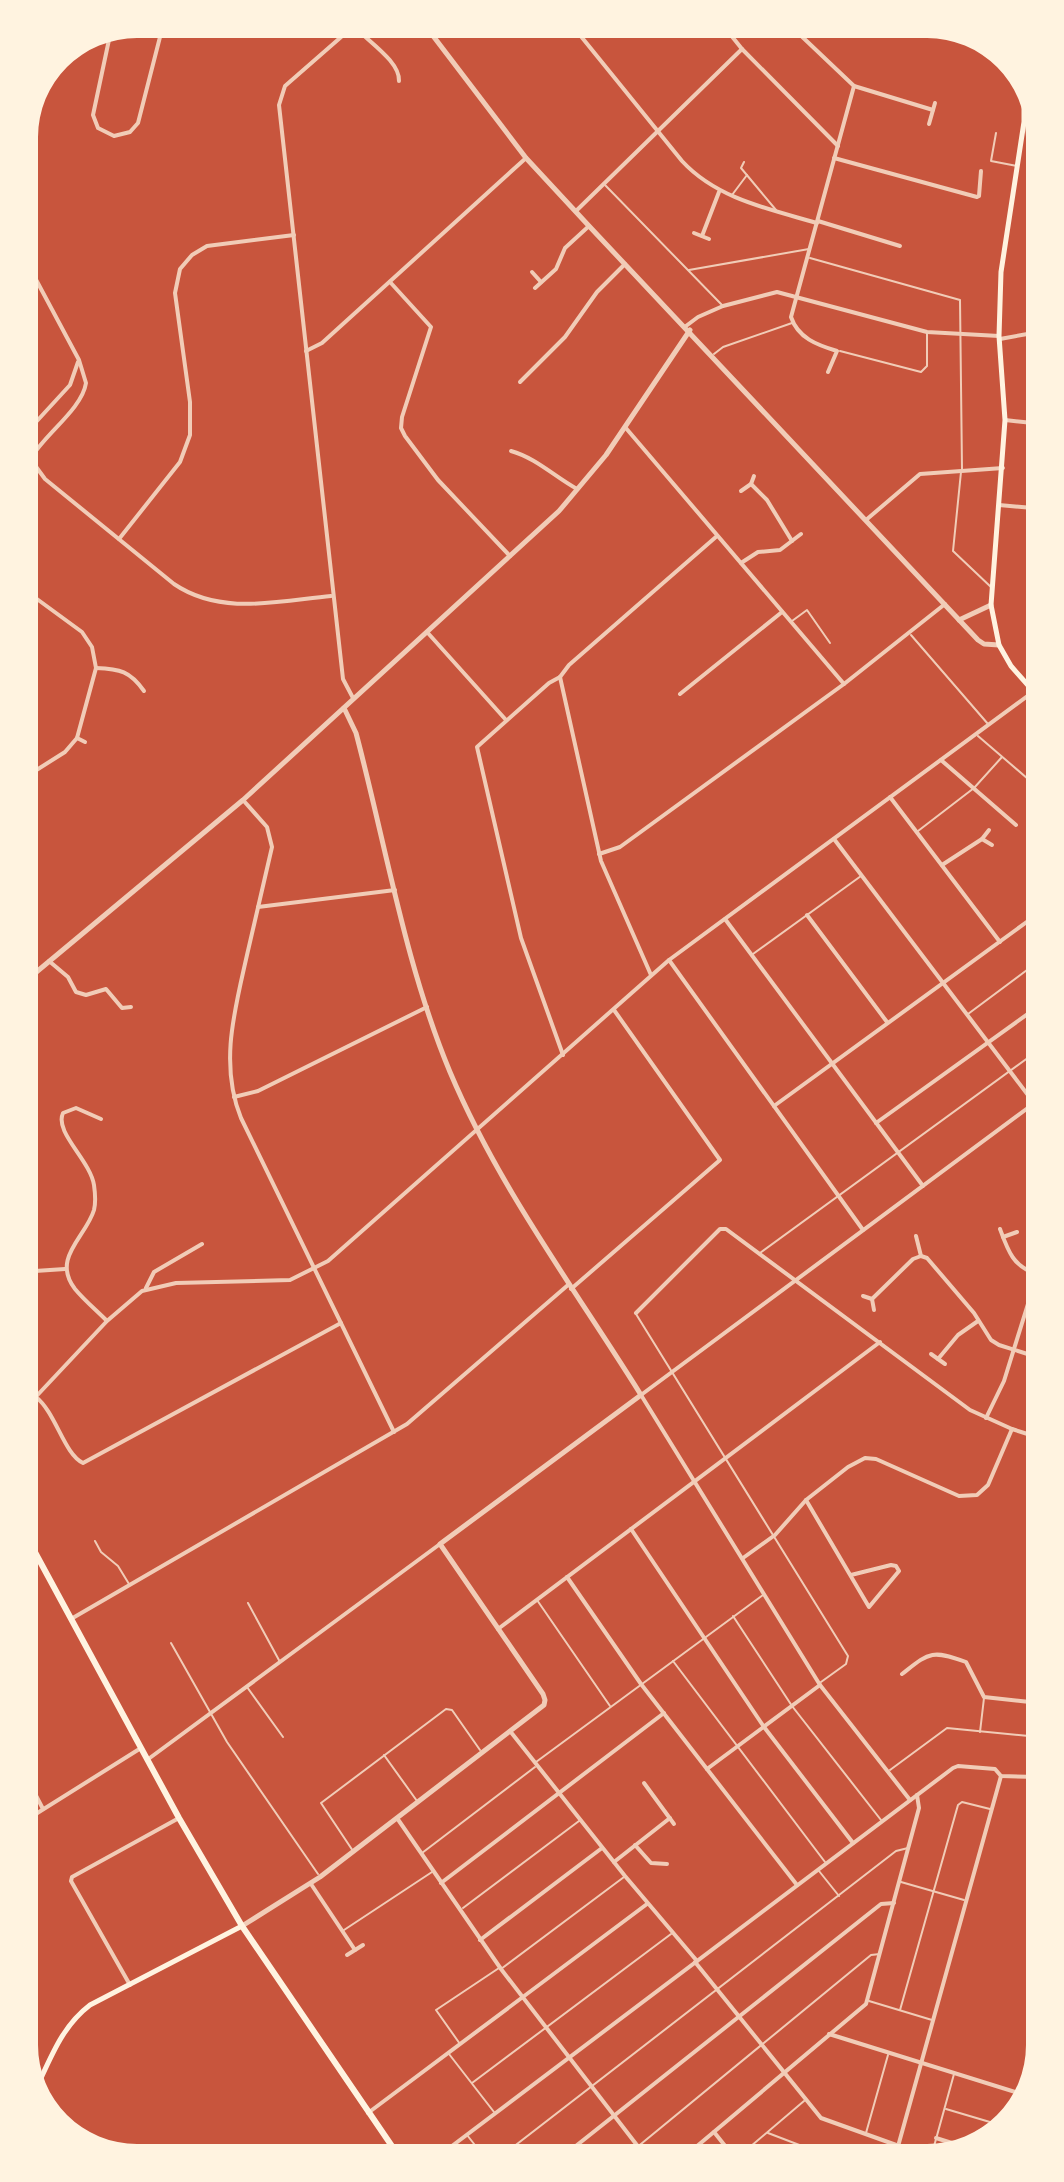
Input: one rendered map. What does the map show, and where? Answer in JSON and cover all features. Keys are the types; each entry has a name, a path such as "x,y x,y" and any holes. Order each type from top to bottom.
{"main road":[{"path":"1024,116 1003,251 999,338 1005,420 991,605 999,645 1016,674 1026,684"},
{"path":"38,1558 179,1818 242,1926 390,2144"},
{"path":"43,2074 66,2027 90,2005 242,1926"}],"street":[{"path":"109,43 93,115 95,124 103,132 120,136 130,132 138,123 159,38"},
{"path":"340,38 290,82 280,98 343,679 353,698"},
{"path":"368,38 397,68 399,81"},
{"path":"435,38 526,158 589,226 981,643 999,645"},
{"path":"582,38 687,167 719,192 777,212 900,246"},
{"path":"733,38 838,146"},
{"path":"803,39 854,86 933,110"},
{"path":"576,211 742,49"},
{"path":"377,60 382,53"},
{"path":"828,372 837,351 810,342 792,323 791,317 854,86"},
{"path":"929,124 935,103"},
{"path":"306,351 322,343 526,158"},
{"path":"834,158 977,197 981,171"},
{"path":"702,236 719,192"},
{"path":"535,288 556,269 565,248 589,226"},
{"path":"694,233 709,239"},
{"path":"119,539 180,462 190,435 190,402 175,293 180,269 192,255 207,246 294,235"},
{"path":"520,382 565,337 597,292 625,264"},
{"path":"532,272 542,282"},
{"path":"390,282 431,327 402,417 402,432 438,480 510,556"},
{"path":"38,283 79,360 86,383 83,395 38,450"},
{"path":"38,970 243,800 579,490 698,317 723,306 770,293 797,296 927,332 999,338 1026,334"},
{"path":"38,420 70,385 79,360"},
{"path":"1005,420 1026,422"},
{"path":"625,427 844,684"},
{"path":"511,451 530,457 559,480 579,490"},
{"path":"38,468 45,479 174,584 207,600 240,605 333,596"},
{"path":"866,520 918,476 1003,468"},
{"path":"741,491 751,484 754,476"},
{"path":"751,484 767,500 792,541"},
{"path":"999,505 1026,507"},
{"path":"741,563 758,552 780,550 801,534"},
{"path":"563,1055 521,938 477,754 479,744 560,677 569,665 717,536"},
{"path":"38,600 82,632 92,647 96,668 77,738 65,752 38,769"},
{"path":"599,854 620,847 844,684 945,604"},
{"path":"959,620 991,605"},
{"path":"680,694 782,612"},
{"path":"426,631 506,720"},
{"path":"96,668 123,670 144,691"},
{"path":"136,680 144,674"},
{"path":"560,677 599,854 651,975"},
{"path":"38,1394 107,1321 145,1290 176,1283 290,1280 316,1270 669,960 1026,698"},
{"path":"344,708 356,733 427,1007 450,1072 477,1130 570,1287 641,1395 820,1684 910,1800"},
{"path":"77,738 85,742"},
{"path":"941,760 1016,825"},
{"path":"890,797 1000,942"},
{"path":"243,800 267,827 272,842 230,1032 234,1097 241,1118 394,1432"},
{"path":"942,865 982,839 989,830"},
{"path":"834,839 1026,1092"},
{"path":"982,839 992,845"},
{"path":"258,907 395,890"},
{"path":"807,915 887,1023"},
{"path":"725,919 923,1186"},
{"path":"774,1106 1026,923"},
{"path":"669,960 863,1230"},
{"path":"49,961 68,977 76,992 86,995 106,989 122,1008 131,1007"},
{"path":"234,1097 258,1091 427,1007"},
{"path":"71,1619 415,1418 720,1160 614,1010"},
{"path":"876,1123 1026,1015"},
{"path":"90,1113 95,1104"},
{"path":"101,1119 81,1108 71,1108 63,1113 60,1122 63,1132 89,1168 95,1193 94,1209 68,1253 66,1269 75,1290 107,1321"},
{"path":"147,1760 1026,1110"},
{"path":"94,1209 104,1210"},
{"path":"636,1313 723,1228 970,1410 1026,1433"},
{"path":"1000,1229 1008,1252 1016,1264 1026,1269"},
{"path":"1003,1237 1017,1232"},
{"path":"916,1236 921,1256"},
{"path":"145,1290 154,1272 202,1244"},
{"path":"872,1299 913,1259 921,1256 927,1258 991,1340 1026,1354"},
{"path":"38,1271 66,1269"},
{"path":"863,1296 872,1299"},
{"path":"872,1299 874,1310"},
{"path":"986,1418 1001,1389 1026,1311"},
{"path":"938,1359 958,1335 978,1321"},
{"path":"38,1399 48,1409 75,1458 83,1463 341,1323"},
{"path":"498,1629 880,1342"},
{"path":"931,1354 945,1364"},
{"path":"743,1558 775,1535 806,1500 854,1463 870,1458 959,1496 977,1495 986,1488 1012,1429"},
{"path":"806,1500 869,1607 899,1571 896,1566 888,1565 851,1575"},
{"path":"631,1529 764,1727 853,1843"},
{"path":"242,1926 311,1884 544,1705 545,1700 440,1544"},
{"path":"567,1577 641,1684 797,1885"},
{"path":"902,1674 929,1653 959,1659 969,1665 984,1697 1026,1702"},
{"path":"707,1769 820,1684"},
{"path":"441,1883 664,1713"},
{"path":"510,1731 821,2118 889,2144"},
{"path":"38,1813 141,1748"},
{"path":"454,2144 958,1766 995,1769 1001,1776 1026,1777"},
{"path":"899,2144 1001,1776"},
{"path":"644,1783 674,1824"},
{"path":"700,2144 868,2001 919,1808 917,1795"},
{"path":"38,1800 43,1810"},
{"path":"130,1985 71,1881 72,1877 179,1818"},
{"path":"397,1818 500,1968 637,2144"},
{"path":"614,1862 670,1818"},
{"path":"635,1845 651,1863 667,1864"},
{"path":"480,1940 602,1848"},
{"path":"311,1884 355,1950"},
{"path":"579,2144 881,1904 894,1903"},
{"path":"368,2113 647,1904"},
{"path":"347,1955 363,1945"},
{"path":"829,2034 1014,2092"},
{"path":"714,2132 724,2144"},
{"path":"936,2138 947,2142"}],"lane":[{"path":"996,133 991,161 1018,166"},
{"path":"744,162 741,168 777,212"},
{"path":"731,196 747,175"},
{"path":"604,184 723,306"},
{"path":"688,271 810,249"},
{"path":"807,257 961,302 962,470 953,551 992,588"},
{"path":"713,355 723,347 792,323"},
{"path":"837,351 924,371 927,366 927,332"},
{"path":"791,622 807,610 830,643"},
{"path":"910,634 988,725"},
{"path":"976,734 1026,777"},
{"path":"917,832 974,788 1002,757"},
{"path":"752,955 862,875"},
{"path":"967,1014 1026,971"},
{"path":"759,1253 1026,1059"},
{"path":"636,1313 848,1656 846,1664 820,1684"},
{"path":"95,1541 101,1552 118,1566 130,1585"},
{"path":"421,1853 764,1594"},
{"path":"537,1600 611,1707"},
{"path":"248,1603 280,1662"},
{"path":"733,1616 792,1706 882,1821"},
{"path":"171,1643 210,1714 320,1877"},
{"path":"673,1661 826,1863"},
{"path":"247,1687 283,1737"},
{"path":"980,1732 984,1697"},
{"path":"353,1852 321,1803 449,1708 482,1753"},
{"path":"888,1772 944,1729 1026,1736"},
{"path":"384,1755 418,1802"},
{"path":"900,2010 958,1805 962,1802 992,1809"},
{"path":"460,1910 580,1820"},
{"path":"517,2144 896,1851 909,1848"},
{"path":"818,1870 839,1896"},
{"path":"343,1931 433,1871"},
{"path":"461,2045 436,2010 500,1968 625,1876"},
{"path":"900,1882 966,1900"},
{"path":"472,2083 671,1933"},
{"path":"641,2144 871,1955 881,1954"},
{"path":"868,2001 933,2020"},
{"path":"866,2134 888,2053"},
{"path":"449,2054 495,2113"},
{"path":"935,2143 954,2073"},
{"path":"753,2144 805,2100"},
{"path":"944,2108 989,2122"},
{"path":"767,2132 797,2144"},
{"path":"467,2134 474,2144"}]}
